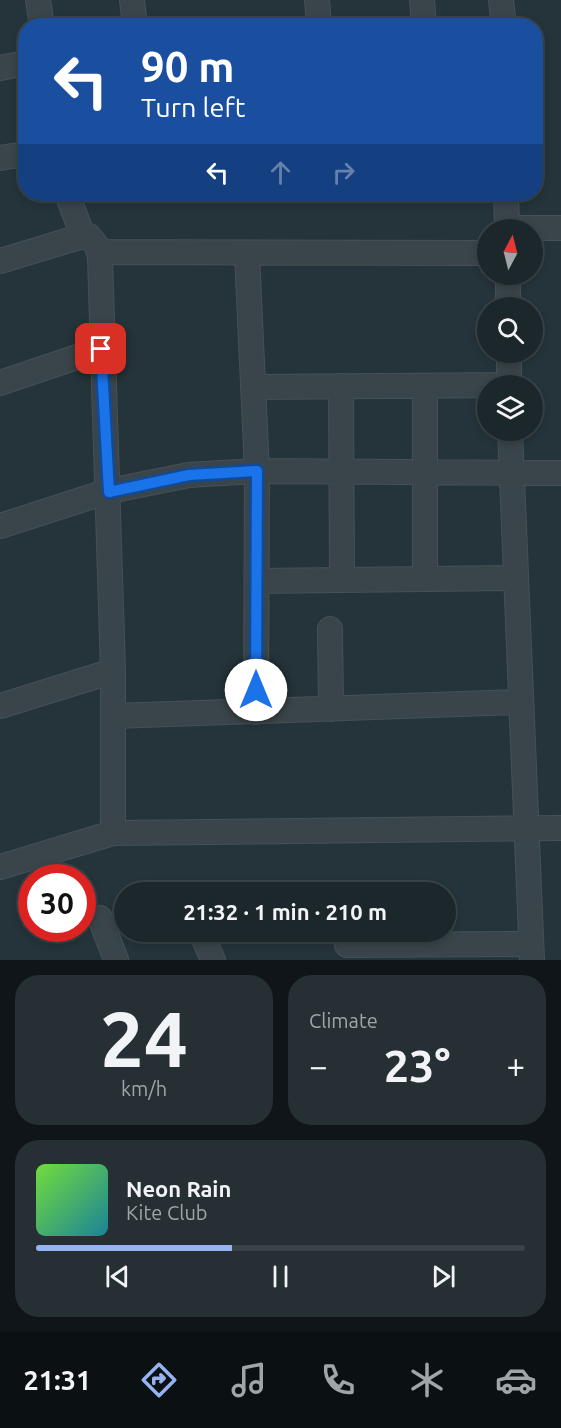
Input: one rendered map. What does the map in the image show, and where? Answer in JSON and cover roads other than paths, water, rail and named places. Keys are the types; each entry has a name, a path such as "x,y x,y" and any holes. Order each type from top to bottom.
{"street":[{"path":"38,0 41,18"},
{"path":"132,0 134,18"},
{"path":"316,0 318,18"},
{"path":"422,0 423,18"},
{"path":"501,0 503,18"},
{"path":"0,68 18,65"},
{"path":"0,158 18,155"},
{"path":"70,201 91,244 101,349 109,492 114,716 113,832"},
{"path":"506,201 507,219"},
{"path":"543,228 561,228"},
{"path":"0,261 91,244 247,254 477,253"},
{"path":"247,254 257,471 256,712"},
{"path":"0,383 101,349"},
{"path":"253,387 477,385"},
{"path":"341,386 342,580"},
{"path":"425,386 425,579"},
{"path":"347,945 532,952 510,441"},
{"path":"0,526 109,492 189,475 257,471 342,474 561,473"},
{"path":"257,581 515,578"},
{"path":"330,629 331,709"},
{"path":"0,706 113,671"},
{"path":"114,716 520,702"},
{"path":"0,867 113,832 561,828"},
{"path":"100,918 116,960"},
{"path":"205,942 213,960"}]}
